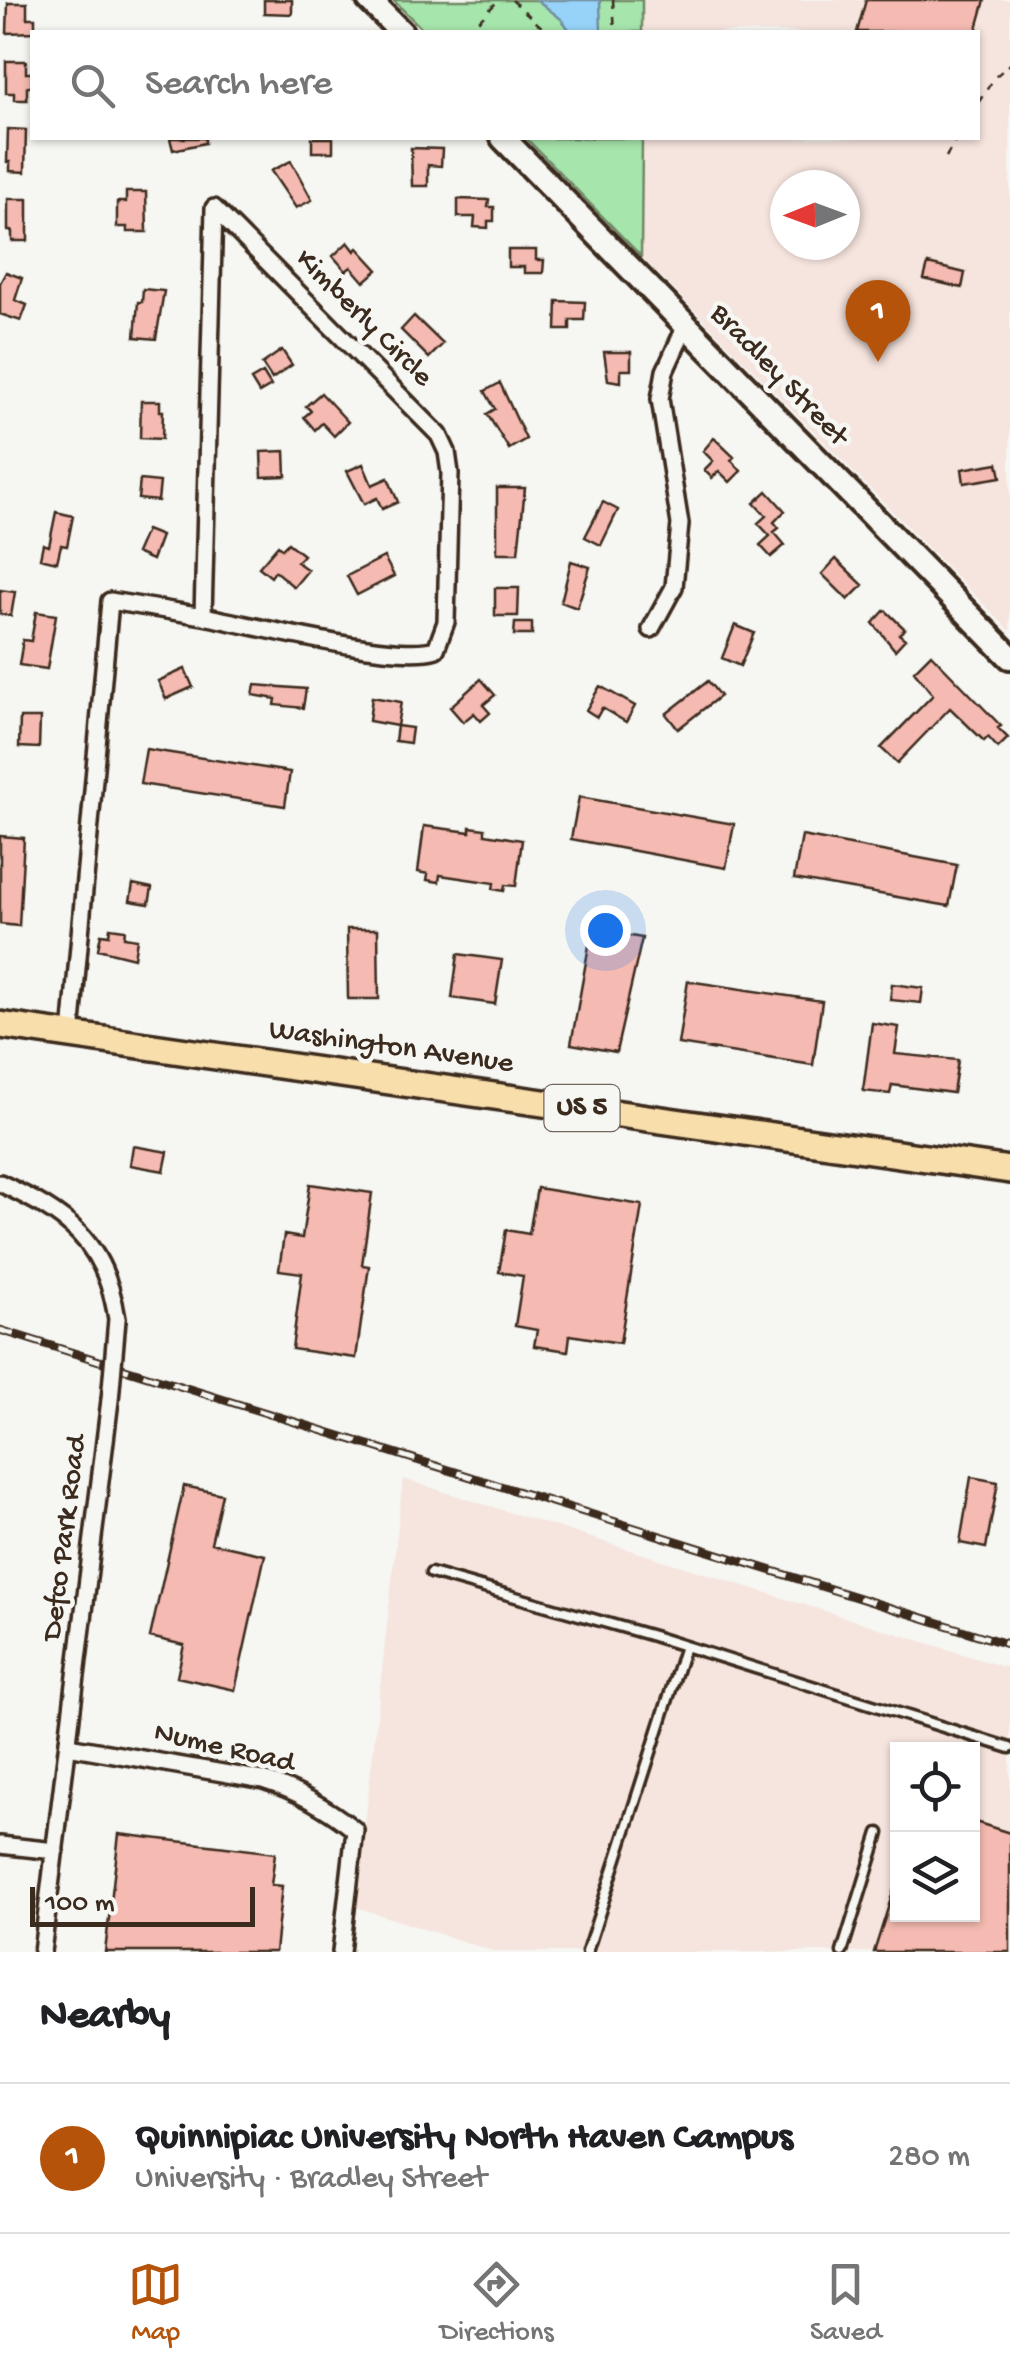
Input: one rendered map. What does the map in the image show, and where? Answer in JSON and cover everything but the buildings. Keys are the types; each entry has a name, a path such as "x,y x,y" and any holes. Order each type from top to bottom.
{"main road":[{"name":"Washington Avenue","path":"0,1025 1010,1170"}],"street":[{"path":"369,0 398,30"},
{"name":"Bradley Street","path":"505,140 1010,657"},
{"name":"Kimberly Circle","path":"70,1036 110,601 385,650 423,653 436,649 442,637 450,473 439,435 214,208 203,616"},
{"path":"651,629 674,587 680,524 660,399 665,371 686,325"},
{"name":"Defco Park Road","path":"0,1183 56,1212 89,1244 104,1266 116,1318 110,1400 42,1952"},
{"name":"Nume Road","path":"68,1746 263,1780 290,1789 338,1817 355,1830 341,1952"},
{"path":"0,1845 54,1851"}],"lane":[{"path":"432,1573 685,1646 1010,1748"},
{"path":"587,1952 685,1646"},
{"path":"842,1952 879,1832"}],"path":[{"path":"469,30 499,0"},
{"path":"512,0 545,30"},
{"path":"613,0 615,30"},
{"path":"980,100 995,76 1010,64"},
{"path":"946,157 956,140"}],"shaded area":[{"path":"642,0 1010,0 1010,631 641,256 642,140 980,140 980,30 642,30"},
{"path":"403,1479 1010,1669 1010,1952 496,1952 356,1907"}],"green space":[{"path":"393,0 642,0 642,30 423,30"},
{"path":"528,140 642,140 641,256"}],"water":[{"path":"537,0 600,0 601,30 569,30"}],"railway":[{"path":"0,1330 1010,1645"}],"place":[{"name":"Quinnipiac University North Haven Campus","path":"878,362"}]}
